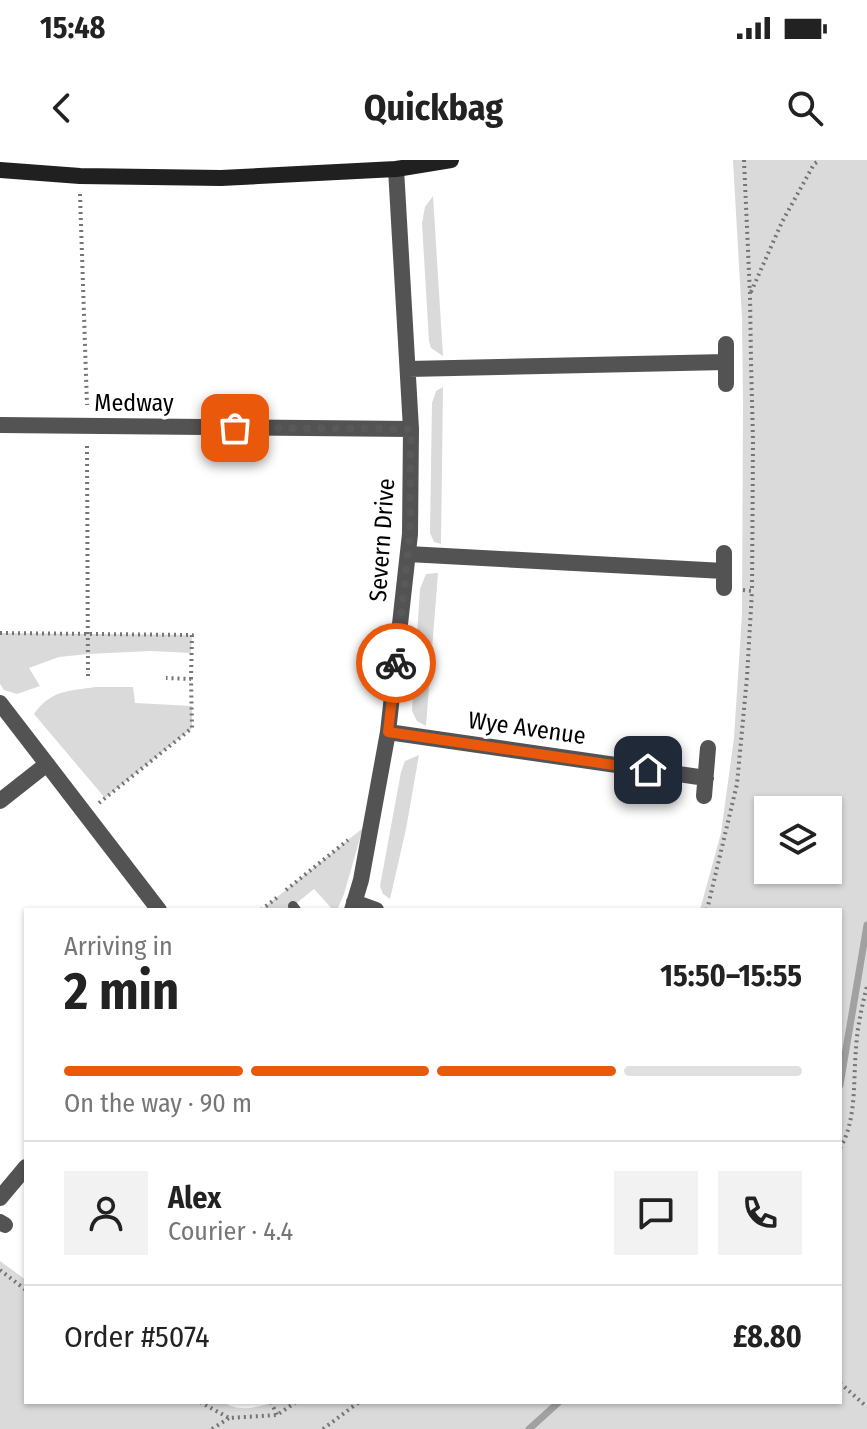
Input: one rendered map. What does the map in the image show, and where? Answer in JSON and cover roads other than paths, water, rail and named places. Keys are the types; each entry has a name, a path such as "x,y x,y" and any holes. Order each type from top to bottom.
{"street":[{"path":"0,170 80,176 221,178 396,169 451,160"},
{"name":"Severn Drive","path":"353,906 361,880 388,732 410,534 411,429 396,169"},
{"path":"726,344 726,384"},
{"path":"408,369 726,362"},
{"name":"Medway","path":"0,425 411,429"},
{"path":"408,554 724,580 724,553"},
{"path":"0,703 157,908"},
{"name":"Wye Avenue","path":"388,732 706,778"},
{"path":"704,796 708,748"},
{"path":"0,801 47,764"},
{"path":"0,1198 24,1169"}],"waterway":[{"path":"842,1073 867,925"},
{"path":"529,1429 557,1404"}]}
